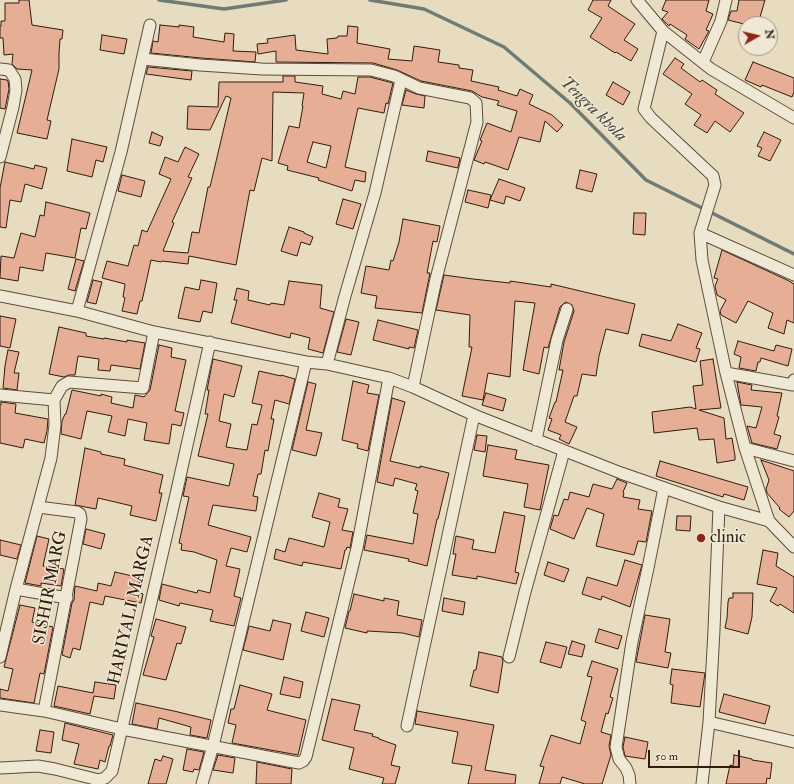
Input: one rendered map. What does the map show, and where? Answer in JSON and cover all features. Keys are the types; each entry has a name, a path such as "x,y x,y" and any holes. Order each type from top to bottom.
{"street":[{"path":"637,0 663,31 711,69 794,118"},
{"path":"703,62 721,21 726,0"},
{"path":"78,311 121,152 150,25"},
{"path":"663,31 644,109 651,118 712,176 715,185 701,228 702,260 726,373 745,448 768,521 794,547"},
{"path":"143,59 207,66 371,70 394,76 419,88 470,98 476,103 477,122 436,279 413,387"},
{"path":"0,69 9,70 15,79 16,90 2,141 0,157"},
{"path":"327,364 375,193 401,80"},
{"path":"701,228 794,275"},
{"path":"0,296 78,311 154,332 306,362 327,364 389,378 413,387 474,416 564,451 719,507 768,521"},
{"path":"536,440 557,340 567,309"},
{"path":"0,657 16,589 52,458 55,425 54,400 62,386 69,382 143,388 154,332"},
{"name":"HARIYALI MARGA","path":"0,768 38,766 99,780 105,778 112,771 210,342"},
{"path":"202,784 213,746 306,362"},
{"path":"726,373 792,385 794,380"},
{"path":"0,705 44,711 122,729 299,763 303,761 306,757 357,548 389,378"},
{"path":"0,395 54,400"},
{"path":"408,726 474,416"},
{"path":"745,448 794,461"},
{"path":"509,657 525,592 564,451"},
{"path":"630,784 628,772 619,759 616,747 632,642 664,488"},
{"name":"SISHIR MARG","path":"38,507 76,512 80,514 81,519 67,598 44,711"},
{"path":"702,784 709,722 719,507"},
{"path":"16,589 67,598"},
{"path":"709,722 794,742"}],"building":[{"path":"19,0 29,0 32,25 63,30 62,39 60,39 59,69 47,120 51,121 47,139 17,133 32,70 17,69 12,64 13,54 4,55 3,38 0,38 0,26 1,21 5,21 5,3 19,3"},
{"path":"593,0 611,0 608,6 635,24 624,40 638,49 631,61 590,37 602,18 588,10"},
{"path":"666,0 709,0 706,11 713,14 706,30 709,31 699,49 685,39 687,35 670,24 669,26 662,19 668,12 662,10"},
{"path":"739,0 765,0 760,16 738,16 738,22 728,20 731,11 737,11"},
{"path":"160,25 194,27 193,37 224,42 225,33 234,34 233,51 256,52 255,62 151,53 153,41 158,42"},
{"path":"348,26 358,27 357,43 390,49 388,59 412,61 414,46 440,50 438,62 459,65 459,68 473,70 471,81 499,87 498,90 517,96 520,89 533,95 529,104 552,115 563,125 557,132 545,121 540,142 519,137 508,170 474,160 482,141 480,140 487,123 511,132 517,111 497,105 499,101 482,97 472,91 421,81 397,70 373,63 276,62 276,51 258,54 257,44 268,43 267,39 295,35 296,50 328,54 327,39 337,38 338,36 347,36"},
{"path":"102,35 127,39 124,54 100,50"},
{"path":"675,58 684,64 681,68 700,82 702,80 717,90 715,94 744,113 730,132 715,121 707,133 694,125 701,115 685,104 692,94 663,74"},
{"path":"753,62 794,78 794,92 792,97 745,80"},
{"path":"148,67 192,71 191,80 146,74"},
{"path":"283,76 295,76 295,82 323,86 322,94 341,99 343,91 355,94 358,77 370,77 393,83 388,104 386,103 384,113 358,108 345,167 366,172 365,182 355,180 352,191 318,180 319,178 287,170 288,166 278,163 289,126 299,128 304,93 273,92 272,161 262,158 254,191 250,190 236,265 189,256 188,264 151,260 142,301 140,301 137,314 122,311 125,298 123,297 125,284 102,278 107,261 128,266 134,245 138,246 142,230 147,232 171,179 159,174 165,157 178,162 185,147 199,154 188,177 192,178 172,222 174,223 163,251 188,253 192,232 199,233 208,187 210,187 231,98 226,96 210,130 187,129 188,106 218,107 219,82 283,82","holes":["313,142 331,146 326,168 307,162"]},
{"path":"0,79 8,81 9,89 5,109 0,108"},
{"path":"613,82 630,92 623,105 606,95"},
{"path":"406,90 425,96 424,108 402,105"},
{"path":"152,132 163,137 160,146 149,143"},
{"path":"764,132 781,140 770,161 758,156 762,148 757,146"},
{"path":"72,139 107,147 103,162 96,160 92,177 67,171"},
{"path":"428,151 460,158 458,168 426,161"},
{"path":"5,162 34,169 35,165 47,168 42,189 25,184 21,202 10,200 6,228 0,227 0,188"},
{"path":"580,170 597,174 592,192 576,188"},
{"path":"122,175 145,181 141,197 118,191"},
{"path":"499,179 525,188 520,201 506,196 504,204 490,200"},
{"path":"468,190 491,195 488,208 465,202"},
{"path":"343,199 361,204 353,229 336,224"},
{"path":"46,202 90,213 86,229 81,228 75,258 46,253 43,271 20,267 18,281 0,278 1,256 14,258 21,233 35,237 40,215 44,216"},
{"path":"634,213 646,213 645,235 633,234"},
{"path":"403,219 440,226 437,242 433,241 427,273 430,273 422,313 375,308 377,296 361,293 366,266 389,270 391,260 393,261 399,242"},
{"path":"289,227 313,237 310,245 301,242 297,256 281,251"},
{"path":"722,250 794,284 794,323 787,320 784,334 768,328 773,313 748,301 736,323 721,315 720,311 726,300 717,295 715,286 718,279 714,278"},
{"path":"76,259 84,261 75,291 68,289"},
{"path":"444,275 510,283 510,281 551,287 551,284 635,304 628,334 606,329 599,356 596,376 582,374 577,396 574,396 565,422 577,427 569,444 559,439 561,435 548,430 552,419 549,418 556,402 563,370 559,370 564,342 574,311 572,305 566,302 560,307 548,348 544,347 539,374 523,370 535,303 515,301 510,377 488,373 483,400 462,396 472,347 469,347 470,315 436,310"},
{"path":"93,280 102,282 96,304 87,302"},
{"path":"201,280 217,283 212,313 203,311 200,322 178,318 185,287 199,290"},
{"path":"289,281 322,285 320,308 334,312 323,353 308,349 310,338 291,333 290,338 231,323 237,300 234,300 237,288 249,291 248,300 270,305 271,303 284,305"},
{"path":"0,316 16,319 10,348 0,346"},
{"path":"346,319 359,322 351,355 337,352"},
{"path":"378,320 418,330 414,348 409,347 409,349 373,340"},
{"path":"678,324 702,333 696,348 700,349 696,362 639,346 642,334 671,341"},
{"path":"59,327 86,333 86,336 145,343 140,369 111,365 110,371 98,370 99,359 78,356 75,375 64,377 49,374"},
{"path":"738,341 774,351 776,345 792,349 788,366 761,358 760,362 758,362 756,371 739,368 741,357 734,354"},
{"path":"159,345 172,348 171,357 186,360 175,411 184,413 181,426 172,424 169,444 144,440 147,423 128,419 125,436 108,432 112,416 87,411 81,439 61,434 62,421 66,414 72,390 112,397 111,403 133,408 135,395 144,397 150,390"},
{"path":"8,350 19,352 14,373 19,373 17,390 3,388"},
{"path":"213,359 242,366 234,397 224,394 219,421 231,424 226,447 247,450 252,424 257,425 262,405 252,403 259,371 295,379 289,404 275,400 271,419 274,419 268,451 265,450 261,474 258,474 253,496 258,497 256,511 213,505 208,525 251,537 247,552 231,548 226,566 240,569 234,596 241,598 234,626 210,621 213,610 180,603 179,606 159,600 162,584 197,593 198,590 210,593 217,560 194,552 181,550 182,544 179,543 189,497 183,496 187,477 229,486 234,464 198,456 208,414 205,414 209,390 207,390"},
{"path":"713,359 721,408 699,410 724,418 726,439 732,438 735,456 735,460 717,463 714,439 699,440 697,428 654,433 652,412 690,407 696,409 693,386 703,385 700,361"},
{"path":"353,381 369,385 367,393 379,395 368,451 357,448 358,444 342,440"},
{"path":"308,382 316,384 306,430 322,433 316,456 292,450"},
{"path":"737,382 752,385 751,390 782,393 777,416 779,417 774,434 781,436 777,449 752,443 747,426 756,428 762,407 741,405"},
{"path":"486,393 506,399 503,411 482,405"},
{"path":"392,398 405,402 390,461 449,473 427,566 408,561 409,559 364,550 367,535 413,544 418,514 413,513 418,491 415,490 417,484 395,478 393,486 377,482"},
{"path":"1,402 16,404 15,413 48,419 44,443 25,439 23,448 0,443"},
{"path":"477,435 487,436 485,452 474,450"},
{"path":"488,445 517,450 515,459 549,465 540,510 524,507 528,484 483,476"},
{"path":"85,448 101,452 101,454 125,459 124,465 163,475 159,493 162,493 156,521 130,515 132,506 98,498 96,509 75,505"},
{"path":"761,460 794,471 794,511 789,517 779,509 780,508 767,493 766,489 769,480"},
{"path":"660,461 748,487 744,500 724,494 723,497 656,476"},
{"path":"617,479 627,483 623,492 623,497 640,500 638,509 652,511 646,542 638,541 634,555 596,546 604,514 587,508 574,539 550,529 554,515 558,516 564,499 568,500 570,492 589,497 593,484 612,489"},
{"path":"319,493 340,499 338,507 348,509 342,530 353,532 350,548 347,547 345,550 341,569 303,562 302,566 274,559 276,549 285,552 289,538 324,547 330,522 312,517"},
{"path":"504,512 525,516 515,572 519,573 516,584 477,576 477,579 452,575 456,554 453,554 456,536 474,540 472,549 495,553"},
{"path":"677,516 691,516 690,531 676,530"},
{"path":"86,529 105,534 101,549 83,544"},
{"path":"37,536 49,539 43,566 64,569 61,586 41,583 41,586 25,583"},
{"path":"0,540 21,545 17,559 0,555"},
{"path":"763,550 778,553 776,566 794,577 794,613 780,604 778,606 770,601 777,588 757,584"},
{"path":"625,560 642,565 630,607 602,596 601,600 582,594 587,577 617,586"},
{"path":"548,562 569,569 564,582 544,575"},
{"path":"115,572 141,578 137,592 143,594 141,603 105,596 103,605 90,602 80,650 73,648 70,658 62,655 72,603 74,600 75,586 97,591 98,583 111,586"},
{"path":"733,593 753,593 752,617 748,634 725,628 728,602 729,598 733,598"},
{"path":"354,594 384,601 384,598 399,601 397,615 422,620 419,637 403,633 367,631 367,633 345,628"},
{"path":"444,598 465,602 463,615 442,611"},
{"path":"20,605 35,608 32,622 53,627 44,674 40,673 34,703 0,698 0,689 8,691 13,669 4,667"},
{"path":"306,612 329,618 324,637 301,631"},
{"path":"645,615 670,619 665,652 671,653 668,668 636,662"},
{"path":"156,619 186,627 181,644 177,643 166,680 143,675 154,637 151,636"},
{"path":"273,620 291,624 283,660 243,650 249,626 270,631"},
{"path":"599,629 622,636 618,649 595,642"},
{"path":"572,641 585,645 582,657 568,654"},
{"path":"546,642 567,647 561,668 540,662"},
{"path":"479,652 502,657 503,661 498,693 470,686 474,670 476,670"},
{"path":"592,661 618,669 610,697 613,698 608,714 606,713 601,732 611,735 609,746 611,755 602,784 585,784 562,777 560,784 539,784 544,767 540,766 551,735 580,744 586,722 581,720 592,677 587,676"},
{"path":"672,669 705,673 700,707 671,703 673,685 670,684"},
{"path":"284,677 303,682 300,698 280,694"},
{"path":"95,682 116,685 114,699 94,696 90,714 54,706 58,686 93,693"},
{"path":"240,685 272,694 267,710 306,720 298,755 232,743 236,725 228,723 231,709 234,709"},
{"path":"724,694 770,706 765,724 719,712"},
{"path":"332,699 360,705 354,730 373,734 372,736 396,745 391,765 400,767 395,784 382,784 384,778 349,769 354,748 322,740"},
{"path":"136,703 211,720 207,738 190,735 191,727 159,718 157,729 132,724"},
{"path":"417,711 494,725 485,770 516,775 515,784 468,784 472,766 452,763 458,732 415,724"},
{"path":"65,723 113,735 105,762 100,760 98,769 74,764 79,744 62,740"},
{"path":"40,730 54,732 51,753 36,751"},
{"path":"625,737 648,742 645,759 625,756 623,747"},
{"path":"187,749 204,752 199,770 194,769 193,772 183,770"},
{"path":"218,755 235,758 233,773 213,770"},
{"path":"734,755 772,763 770,779 767,778 766,784 726,784 730,765 733,766"},
{"path":"163,756 173,759 166,784 148,784 155,759 161,761"},
{"path":"257,762 292,769 291,784 256,784"}],"waterway":[{"name":"Tengra khola","path":"159,0 224,9 286,0"},
{"name":"Tengra khola","path":"370,0 424,9 504,47 570,103 646,180 794,254"}],"place":[{"name":"clinic","path":"701,538"}]}
